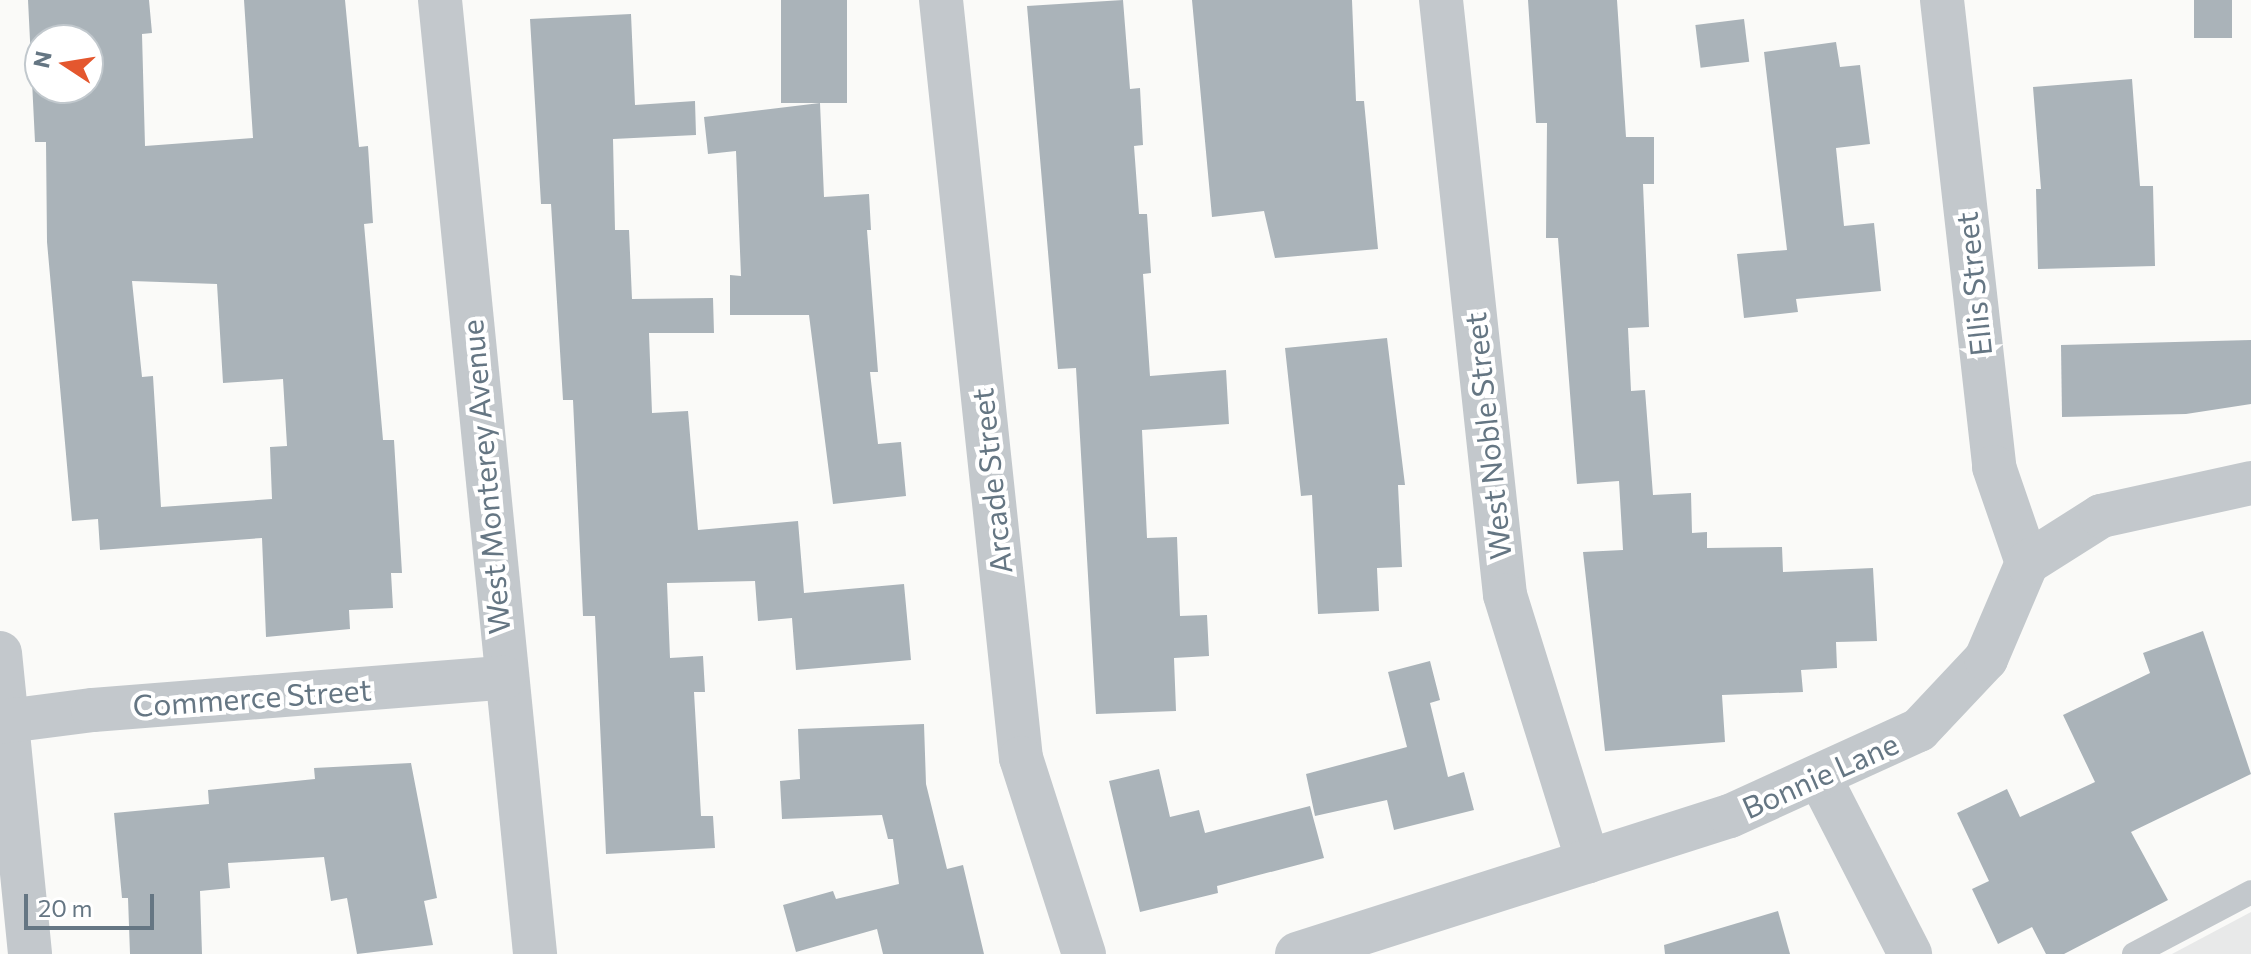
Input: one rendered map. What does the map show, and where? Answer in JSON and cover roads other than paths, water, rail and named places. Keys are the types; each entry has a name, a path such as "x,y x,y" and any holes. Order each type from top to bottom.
{"street":[{"name":"West Monterey Avenue","path":"440,0 504,678 535,954"},
{"name":"Arcade Street","path":"941,0 1019,745 1084,954"},
{"name":"West Noble Street","path":"1441,0 1505,595 1588,861"},
{"name":"Ellis Street","path":"1942,0 1994,467 2027,563"},
{"path":"2027,563 2101,516 2251,483"},
{"name":"Bonnie Lane","path":"1297,954 1730,816 1919,730 1986,659 2027,563"},
{"path":"0,653 4,722 30,954"},
{"name":"Commerce Street","path":"4,722 108,708 504,678"},
{"path":"1819,776 1910,954"}],"lane":[{"path":"2134,954 2251,892"}]}
